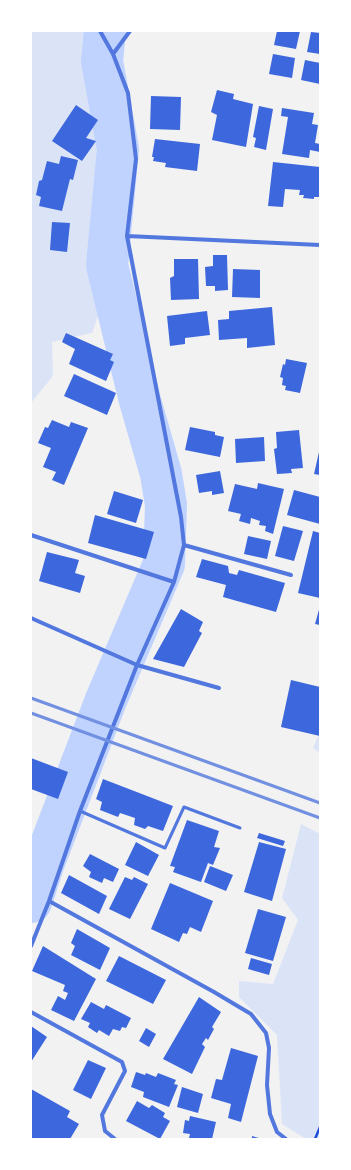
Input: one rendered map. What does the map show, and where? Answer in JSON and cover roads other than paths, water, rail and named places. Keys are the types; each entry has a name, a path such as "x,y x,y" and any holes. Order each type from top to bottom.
{"street":[{"path":"31,946 50,901 80,812 136,665 174,582 184,545 181,517 127,236 136,159 128,93 113,54 100,31"},
{"path":"113,54 130,31"},
{"path":"127,236 320,245"},
{"path":"31,535 174,582"},
{"path":"184,545 291,575"},
{"path":"31,618 136,665 219,688"},
{"path":"50,901 251,1014 266,1033 269,1048 267,1085 270,1114 277,1132 286,1139"},
{"path":"31,1012 122,1062 125,1071 102,1115 105,1131 115,1139"}],"lane":[{"path":"80,812 165,848 184,807 240,828"}],"waterway":[{"path":"31,902 43,865 106,700 164,564 166,505 161,474 139,397 107,265 118,149 102,61 105,31"}],"railway":[{"path":"31,698 320,803"},
{"path":"31,713 320,818"}]}
